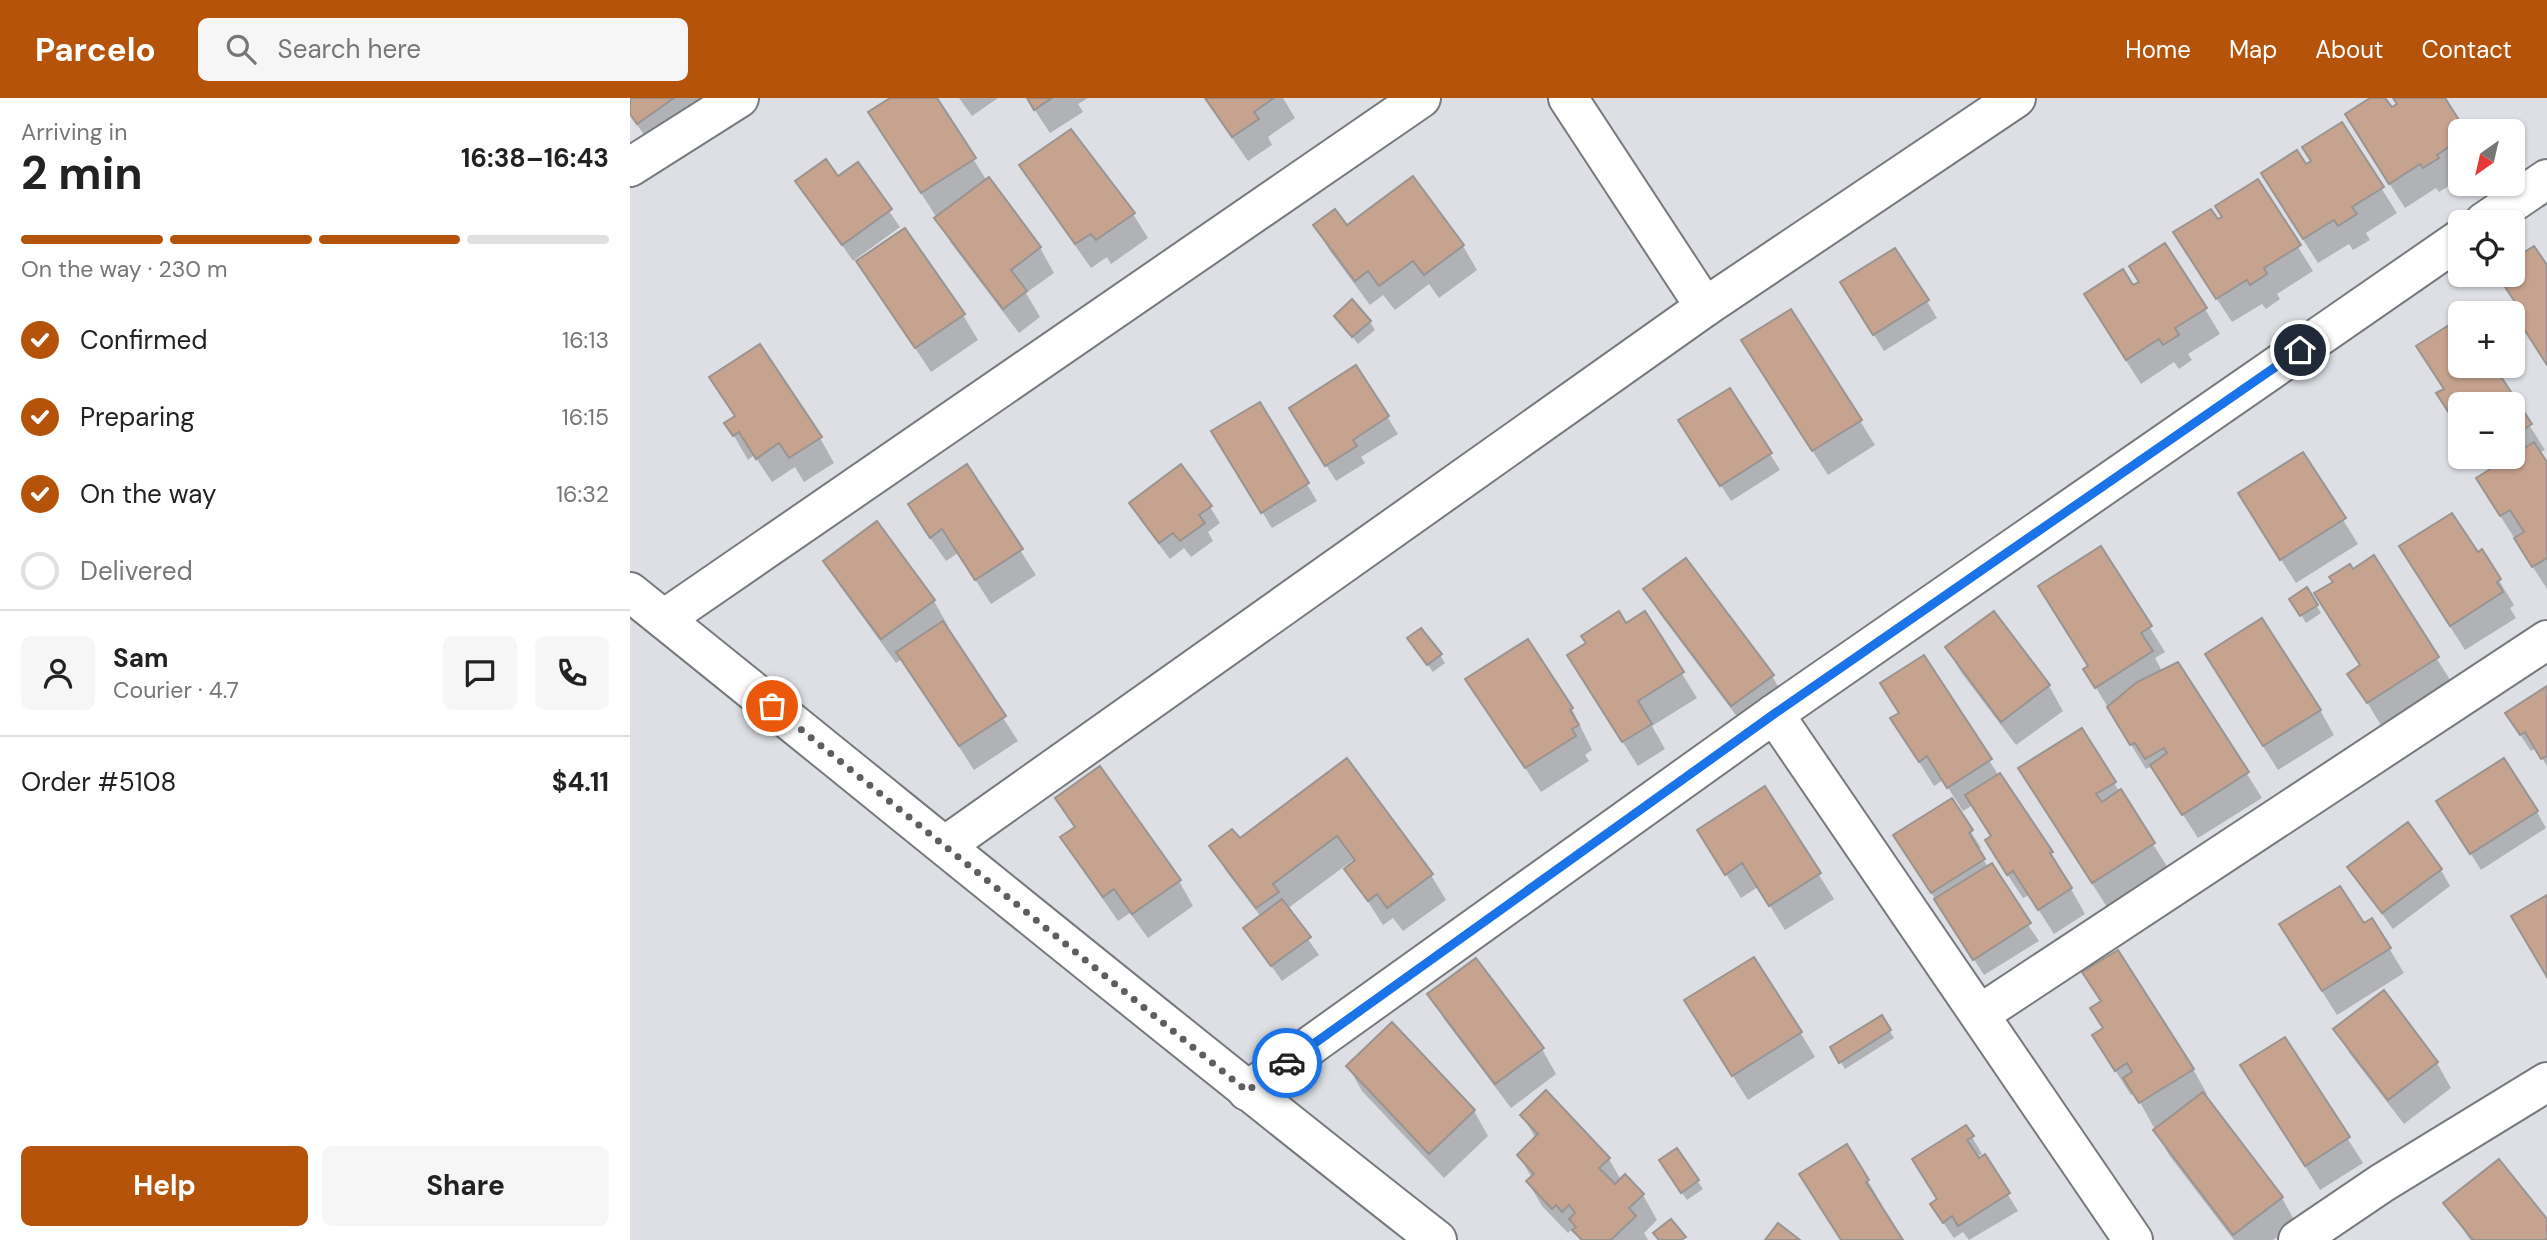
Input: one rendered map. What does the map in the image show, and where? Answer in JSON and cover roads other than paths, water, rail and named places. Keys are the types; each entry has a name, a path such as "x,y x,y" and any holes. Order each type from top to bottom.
{"street":[{"path":"630,167 739,98"},
{"path":"664,619 1421,98"},
{"path":"1568,98 1705,307"},
{"path":"946,845 1705,307 2016,98"},
{"path":"2502,210 2547,179"},
{"path":"1247,1091 1774,714 2448,247"},
{"path":"630,592 1247,1091 1437,1240"},
{"path":"1980,1014 2547,640"},
{"path":"1774,714 2133,1240"},
{"path":"2298,1240 2382,1183 2547,1082"}]}
